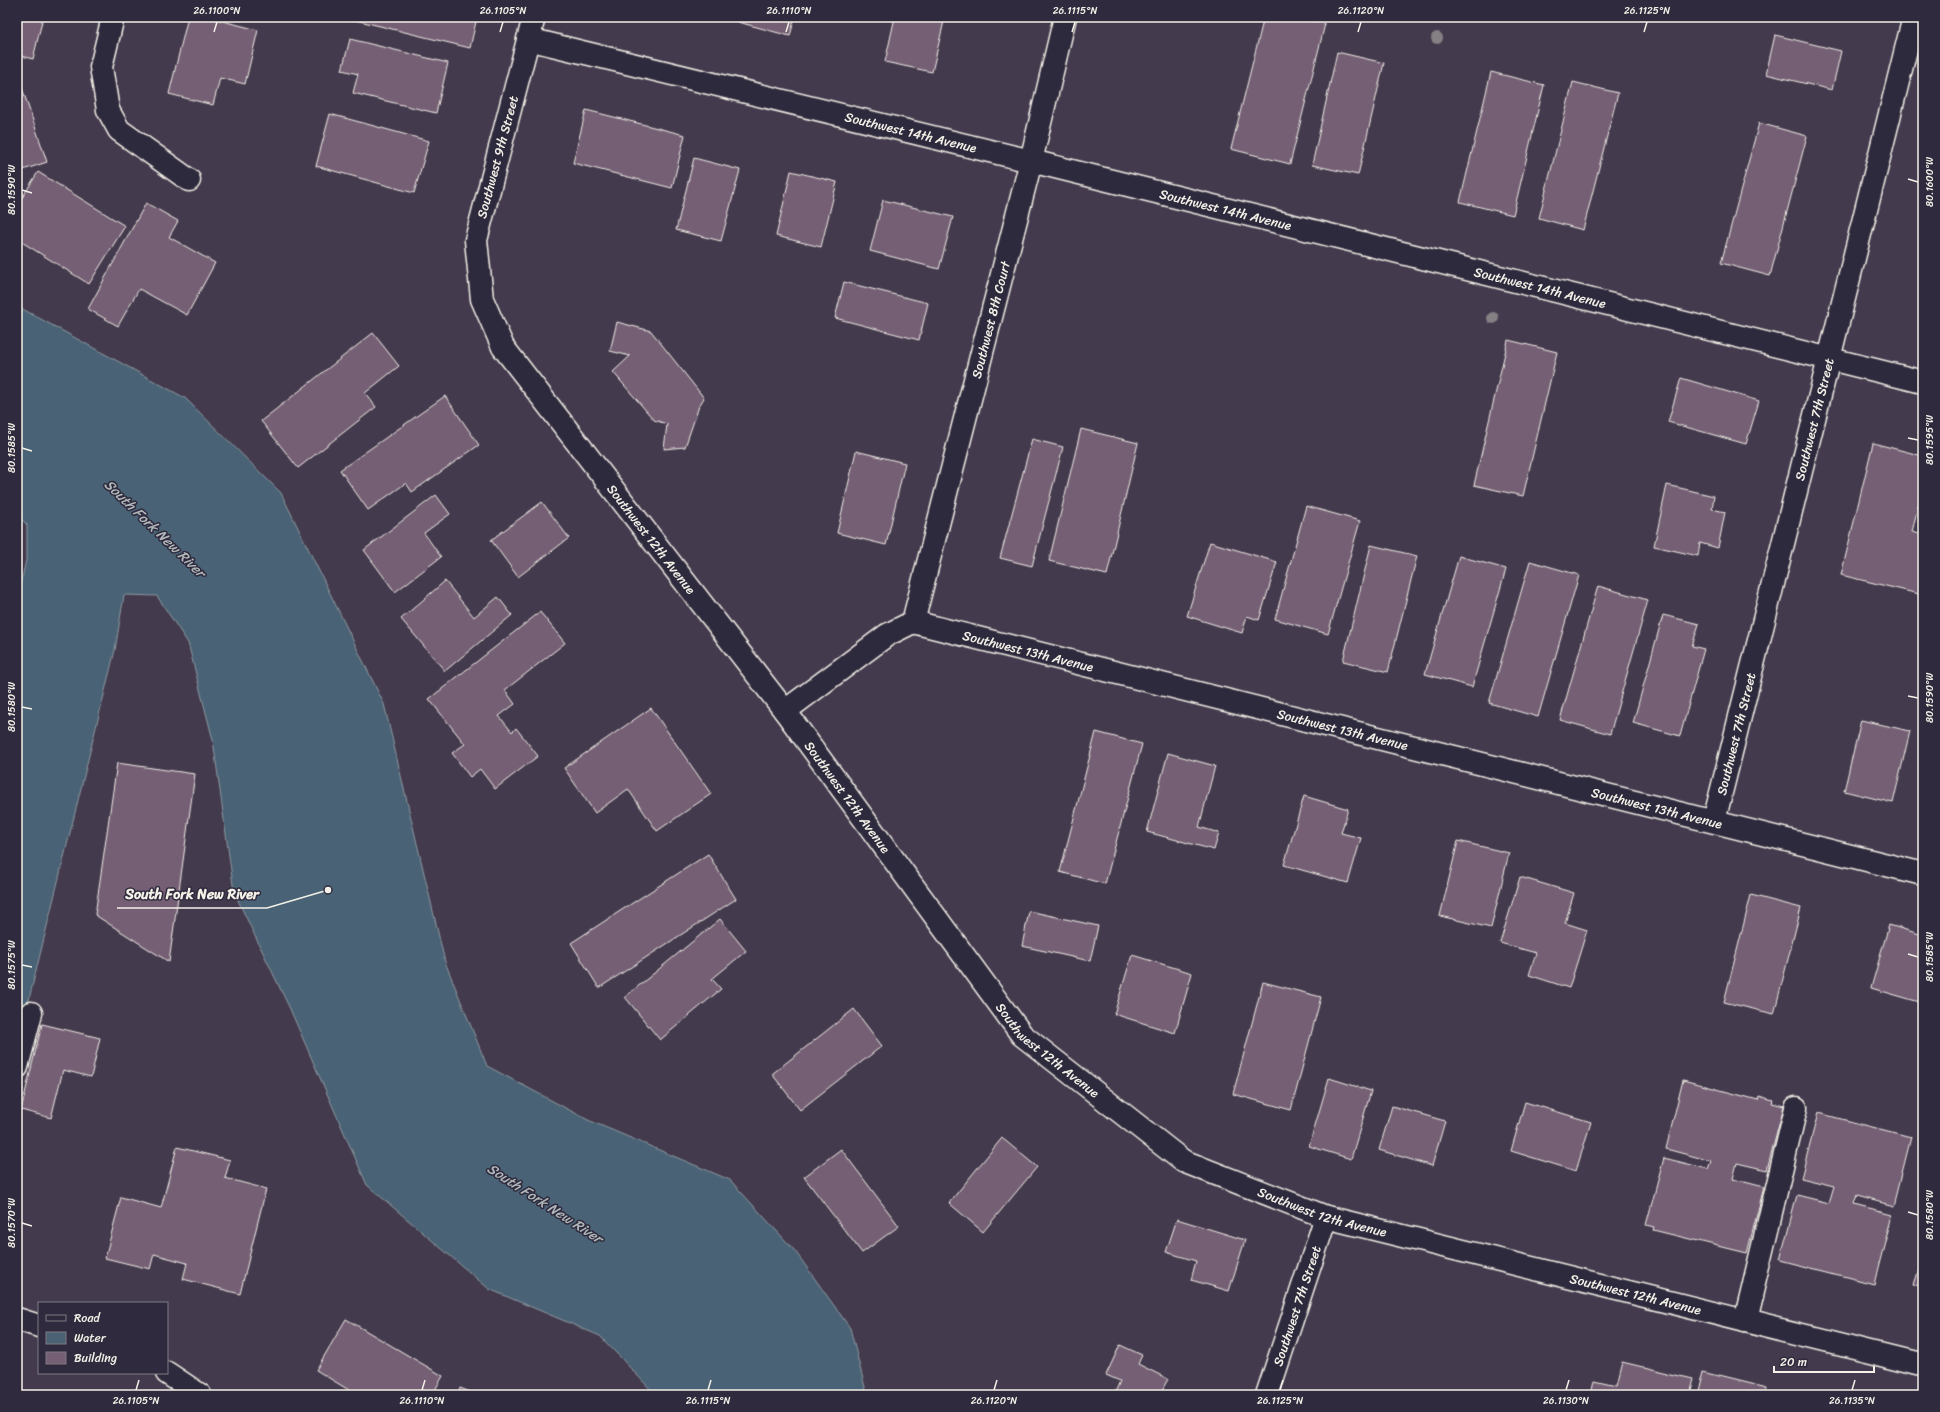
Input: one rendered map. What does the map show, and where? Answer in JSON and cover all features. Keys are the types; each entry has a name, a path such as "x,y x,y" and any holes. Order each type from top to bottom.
{"street":[{"path":"113,17 101,67 108,110 119,130 189,180"},
{"name":"Southwest 9th Street","path":"482,299 476,240 534,17"},
{"name":"Southwest 8th Court","path":"913,622 1031,161 1065,17"},
{"name":"Southwest 7th Street","path":"1714,821 1914,17"},
{"name":"Southwest 14th Avenue","path":"528,39 1031,161 1923,382"},
{"name":"Southwest 12th Avenue","path":"482,299 503,347 785,711 1022,1035 1183,1161 1326,1217 1923,1366"},
{"path":"785,711 887,635 913,622"},
{"name":"Southwest 13th Avenue","path":"913,622 1923,874"},
{"path":"17,1067 31,1013"},
{"path":"1745,1321 1796,1108"},
{"name":"Southwest 7th Street","path":"1267,1395 1326,1217"},
{"path":"17,1319 38,1326"},
{"path":"168,1374 200,1395"}],"water":[{"path":"17,306 185,398 281,493 384,704 445,962 487,1066 588,1120 730,1180 795,1251 850,1328 867,1395 656,1395 600,1336 489,1289 367,1185 290,1009 234,892 213,740 188,643 157,596 124,595 115,650 17,1048 17,599 27,556 27,525 17,514"}],"building":[{"path":"17,17 43,17 33,59 17,55"},
{"path":"188,17 207,17 258,30 245,84 220,78 213,105 169,94"},
{"path":"343,17 477,17 470,48"},
{"path":"740,17 795,17 790,36 738,22"},
{"path":"895,17 945,17 932,72 885,62"},
{"path":"1264,17 1299,17 1325,24 1290,164 1231,149"},
{"path":"1775,35 1841,51 1832,90 1766,74"},
{"path":"350,39 448,63 436,113 353,93 358,74 342,70"},
{"path":"1337,52 1384,63 1358,175 1312,165"},
{"path":"1491,72 1544,85 1513,215 1460,202"},
{"path":"17,73 47,162 17,172"},
{"path":"1573,82 1618,93 1583,230 1539,218"},
{"path":"586,110 685,135 672,188 573,163"},
{"path":"330,114 429,141 414,193 316,166"},
{"path":"1759,123 1807,136 1770,276 1721,263"},
{"path":"694,158 740,170 721,241 676,230"},
{"path":"791,171 837,182 821,247 776,236"},
{"path":"38,172 125,226 89,284 17,239 17,206"},
{"path":"883,200 953,217 939,269 870,251"},
{"path":"146,203 178,221 169,237 215,263 187,315 139,289 118,326 88,309"},
{"path":"844,282 928,303 919,340 835,318"},
{"path":"617,322 651,331 704,398 699,406 685,447 664,449 667,424 654,420 613,372 630,356 610,351"},
{"path":"373,333 399,366 365,393 376,407 298,468 261,421"},
{"path":"1508,340 1557,352 1523,496 1474,485"},
{"path":"1681,378 1759,401 1746,444 1668,422"},
{"path":"445,396 479,445 412,492 406,483 368,510 340,470"},
{"path":"1081,429 1138,443 1107,575 1049,561"},
{"path":"1032,439 1063,447 1032,566 1000,558"},
{"path":"1873,443 1923,456 1923,485 1912,532 1923,535 1923,595 1841,575"},
{"path":"856,451 905,463 886,545 837,533"},
{"path":"1667,485 1714,496 1712,509 1725,512 1718,548 1700,543 1698,556 1654,546"},
{"path":"436,495 450,514 424,533 441,557 395,592 364,550"},
{"path":"542,502 569,538 518,577 491,540"},
{"path":"1306,506 1360,521 1328,634 1275,619"},
{"path":"1210,542 1277,562 1259,620 1247,616 1242,633 1187,616"},
{"path":"1371,545 1417,556 1388,672 1343,661"},
{"path":"1459,556 1506,569 1472,687 1425,674"},
{"path":"1530,561 1579,575 1538,717 1489,703"},
{"path":"445,581 474,617 498,597 512,615 445,671 401,619"},
{"path":"1598,586 1648,600 1610,734 1560,720"},
{"path":"540,612 565,643 505,690 515,704 499,716 512,732 516,728 538,756 495,789 480,769 470,777 452,753 465,744 429,699"},
{"path":"1663,615 1699,624 1692,646 1704,649 1680,736 1633,723"},
{"path":"651,708 711,794 657,831 628,789 595,813 564,768"},
{"path":"1861,720 1910,731 1893,803 1844,791"},
{"path":"1096,732 1142,744 1105,884 1060,872"},
{"path":"1168,753 1215,766 1199,827 1219,833 1214,850 1147,832"},
{"path":"117,763 195,774 169,962 95,915"},
{"path":"1923,772 1923,790 1919,789"},
{"path":"1304,796 1348,809 1341,833 1361,838 1348,883 1284,865"},
{"path":"1458,841 1509,853 1491,928 1440,916"},
{"path":"708,854 736,899 599,988 571,943"},
{"path":"1520,877 1574,893 1565,923 1587,930 1569,988 1529,975 1536,953 1500,943"},
{"path":"1751,895 1801,908 1774,1014 1724,1002"},
{"path":"1029,911 1098,926 1090,961 1022,946"},
{"path":"720,919 746,951 712,979 721,989 660,1040 625,997"},
{"path":"1889,925 1923,935 1923,1003 1871,988"},
{"path":"1132,955 1192,973 1175,1033 1114,1014"},
{"path":"1263,982 1321,997 1291,1110 1233,1094"},
{"path":"854,1009 882,1046 800,1110 772,1074"},
{"path":"42,1024 100,1038 91,1077 63,1070 51,1118 21,1110"},
{"path":"1329,1078 1371,1091 1351,1159 1309,1146"},
{"path":"1683,1080 1758,1100 1759,1096 1773,1100 1772,1103 1784,1106 1767,1170 1737,1163 1733,1179 1764,1187 1747,1253 1653,1230 1654,1227 1646,1225 1664,1158 1708,1169 1711,1161 1666,1149"},
{"path":"1525,1102 1591,1122 1576,1171 1511,1151"},
{"path":"1392,1106 1445,1121 1432,1166 1379,1150"},
{"path":"1818,1113 1911,1137 1894,1205 1857,1195 1854,1204 1892,1214 1874,1284 1780,1260 1797,1195 1829,1203 1834,1186 1801,1178"},
{"path":"1002,1138 1037,1167 983,1232 949,1203"},
{"path":"177,1147 230,1160 225,1178 266,1189 240,1294 183,1279 187,1263 154,1254 150,1269 105,1258 121,1197 161,1208"},
{"path":"841,1149 899,1226 862,1253 804,1177"},
{"path":"1177,1219 1245,1240 1229,1291 1191,1280 1196,1261 1166,1252"},
{"path":"1923,1250 1923,1288 1913,1285"},
{"path":"346,1319 443,1376 432,1395 357,1395 316,1370"},
{"path":"1120,1345 1142,1355 1138,1364 1168,1379 1162,1390 1173,1395 1114,1395 1120,1381 1106,1375"},
{"path":"1622,1362 1693,1379 1689,1395 1591,1395 1594,1381 1616,1386"},
{"path":"1703,1370 1768,1386 1766,1395 1697,1395"},
{"path":"460,1388 478,1395 458,1395"},
{"path":"503,1390 516,1395 501,1395"},
{"path":"1788,1391 1804,1395 1787,1395"}],"place":[{"name":"South Fork New River","path":"328,890"}]}
